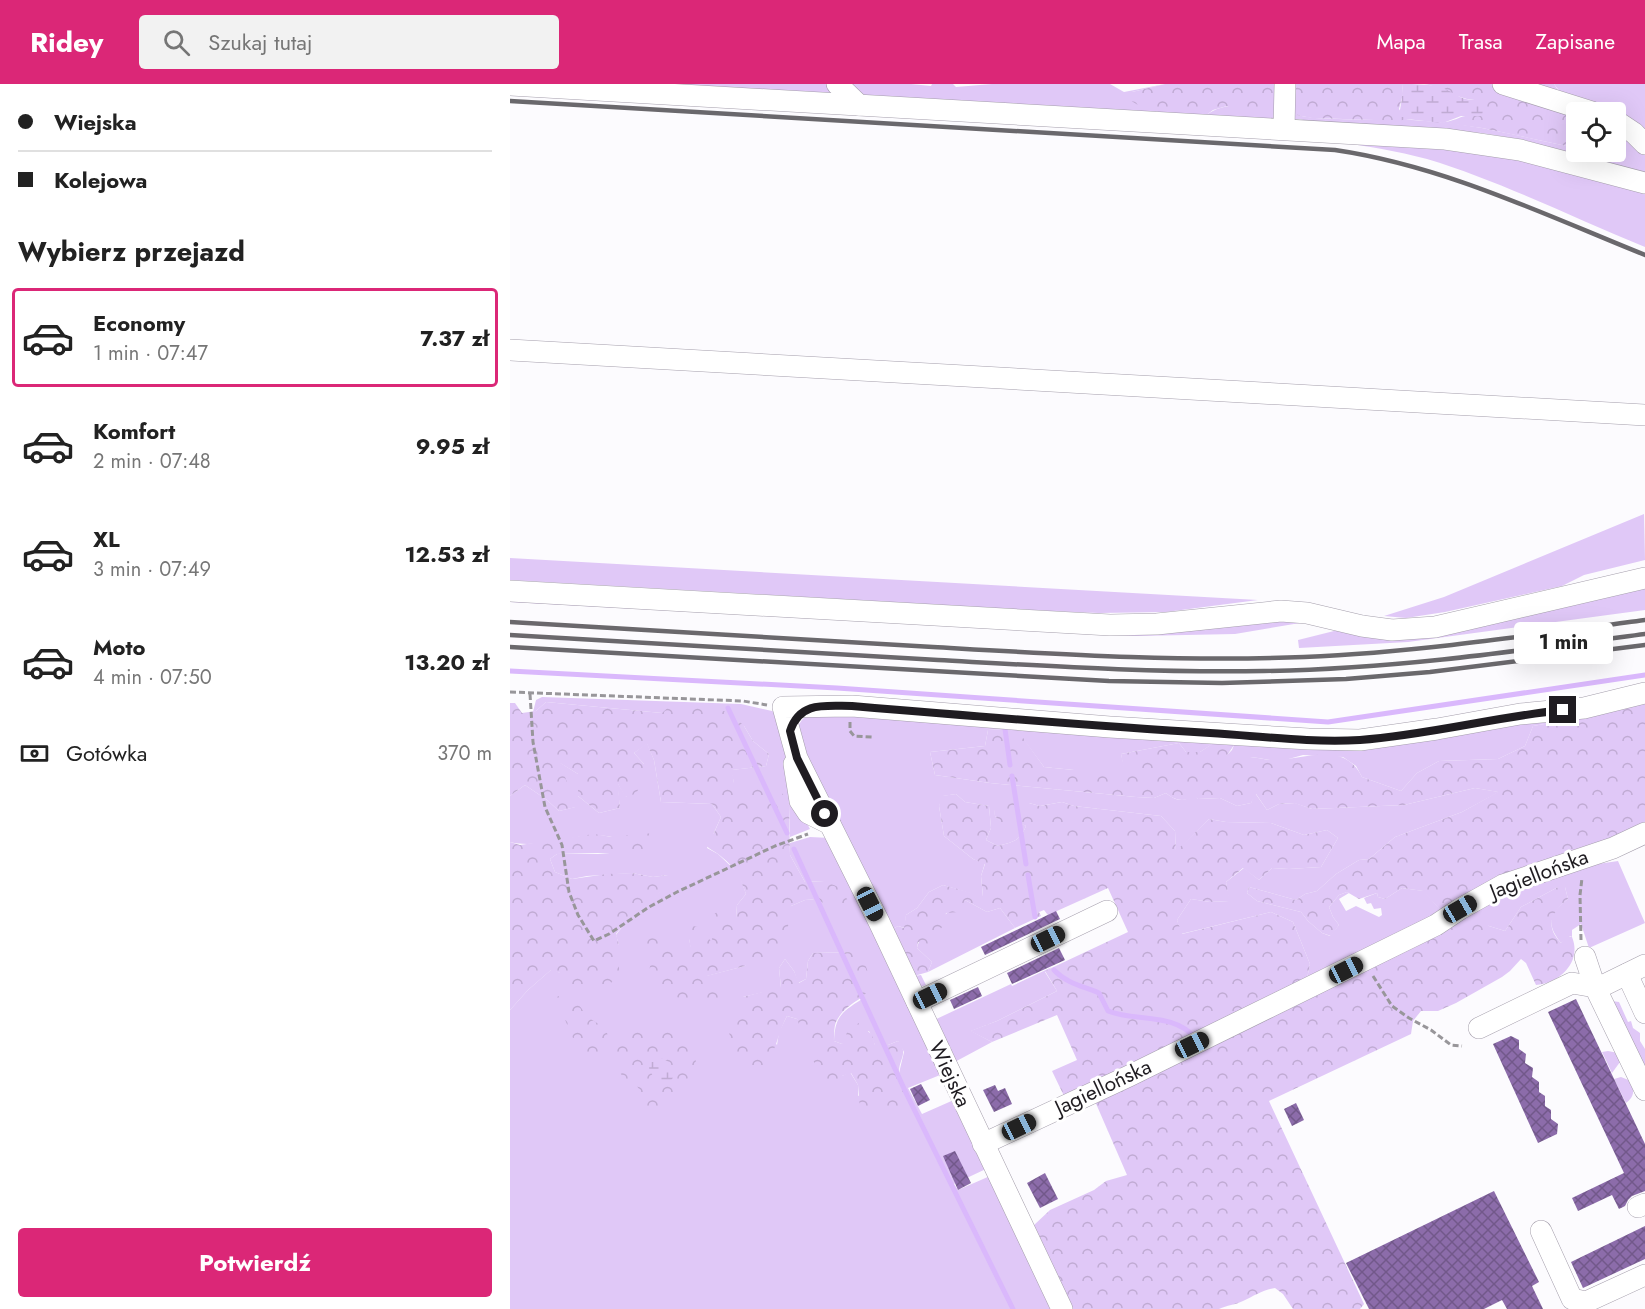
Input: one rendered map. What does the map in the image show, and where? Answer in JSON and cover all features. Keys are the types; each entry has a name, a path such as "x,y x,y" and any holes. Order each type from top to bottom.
{"street":[{"path":"837,84 860,105"},
{"path":"1284,129 1285,84"},
{"path":"1503,84 1566,104"},
{"path":"510,85 1284,129 1479,143 1520,150 1645,183"},
{"path":"1626,128 1645,144"},
{"path":"510,350 1645,415"},
{"path":"510,591 1110,625 1157,624 1256,613 1287,612 1320,616 1370,627 1407,631 1435,627 1645,578"},
{"path":"783,707 852,706 1110,727 1360,740 1520,714 1584,708 1645,693"},
{"path":"790,731 800,713 814,706"},
{"name":"Wiejska","path":"783,707 799,770 831,826 917,1002 1062,1309"},
{"name":"Jagiellońska","path":"983,1144 1129,1076 1364,961 1436,925 1503,885 1613,848 1645,833"},
{"path":"917,1002 1107,910"},
{"path":"1585,957 1595,988 1645,1090"},
{"path":"1479,1028 1572,983 1595,988 1636,970 1645,1013"},
{"path":"1541,1231 1572,1299 1586,1302 1645,1275"}],"path":[{"path":"510,692 743,701 783,707"},
{"path":"530,694 533,742 545,807 562,845 569,891 578,915 594,941 649,908 739,862 831,826"},
{"path":"852,706 850,731 854,736 872,737"},
{"path":"1583,857 1579,933 1585,957"},
{"path":"1364,961 1392,1006 1451,1045 1462,1046"}],"green space":[{"path":"670,84 911,84 931,86 932,84 953,84 956,87 992,84 1110,84 1124,92 1165,84 1132,92 1158,113"},
{"path":"1165,84 1402,84 1403,94 1399,109 1406,119 1422,122 1312,118 1260,108 1227,106 1213,110 1205,116 1176,114 1147,109 1130,100 1132,92"},
{"path":"1402,84 1440,87 1463,98 1481,100 1484,102 1482,116 1461,116 1443,123 1406,119 1399,121"},
{"path":"1424,84 1554,84 1566,102 1566,146 1482,128 1441,123 1466,116 1477,116 1481,100 1465,98"},
{"path":"1554,84 1645,84 1645,174 1602,162 1626,162 1626,102 1566,102"},
{"path":"1244,105 1315,118 1438,122 1566,146 1566,152 1524,140 1482,133 1311,122 1300,119 1205,116 1217,109"},
{"path":"1336,142 1478,148 1645,191 1645,247 1454,168 1427,159"},
{"path":"1644,514 1645,560 1584,575 1562,586 1445,612 1406,618 1384,616 1444,597"},
{"path":"510,558 1258,600 1166,612 1050,611 510,580"},
{"path":"1645,585 1645,610 1408,642 1299,648 1298,640 1342,629 1372,635"},
{"path":"510,599 1306,622 1235,634 1137,636 510,602"},
{"path":"542,697 741,704 772,711 776,713 798,807 810,829 790,837 789,805 763,783 734,783 731,770 766,766 769,754 753,741 744,726 662,713 546,702 533,712 536,700"},
{"path":"1645,700 1645,831 1443,913 1423,891 1402,888 1385,899 1378,897 1377,893 1359,899 1347,892 1339,895 1329,907 1339,925 1331,936 1322,933 1301,912 1257,901 1247,893 1249,887 1296,900 1305,894 1317,891 1336,874 1359,860 1369,859 1395,837 1462,812 1498,792 1475,788 1404,805 1312,809 1294,803 1279,804 1267,810 1256,794 1251,803 1237,806 1220,798 1198,799 1196,797 1180,800 1166,793 1154,798 1136,797 990,783 935,775 930,752 985,746 988,730 1016,728 1044,767 1074,770 1124,770 1121,754 1179,743 1186,752 1200,752 1221,738 1234,745 1226,757 1273,760 1334,755 1354,766 1362,777 1401,791 1417,773 1439,761 1498,759 1525,746 1533,726 1573,719"},
{"path":"546,702 662,713 672,704 730,712 744,726 753,741 769,754 766,766 732,770 734,783 763,783 778,786 789,805 790,855 805,882 824,881 841,888 849,903 832,910 818,899 805,900 791,906 785,947 745,966 707,976 727,1001 713,1010 645,986 652,959 638,949 646,938 672,941 692,956 689,939 680,932 688,925 698,927 713,943 707,918 719,911 736,918 737,905 746,894 741,882 728,863 703,841 714,833 721,817 712,804 661,802 654,760 647,744 634,753 644,764 649,776 635,794 625,797 618,784 620,808 599,813 578,796 578,774 560,763 576,807 559,811 525,785 510,796 510,703 515,703 522,713 536,711"},
{"path":"1615,706 1573,719 1533,726 1525,746 1498,759 1439,761 1417,773 1401,791 1362,777 1356,766 1343,757 1303,755 1285,760 1270,760 1225,757 1234,745 1223,738 1290,745 1339,745 1393,740"},
{"path":"836,709 1221,738 1200,752 1186,752 1179,743 1121,754 1125,770 1074,770 1044,767 1015,728 988,730 985,746 930,752 935,775 990,783 1136,797 1154,798 1166,793 1180,800 1196,796 1198,799 1220,798 1237,806 1251,803 1255,793 1267,810 1279,804 1295,803 1312,809 1404,805 1475,788 1499,792 1462,812 1395,837 1369,859 1359,860 1336,874 1317,891 1305,894 1296,900 1249,887 1247,893 1257,901 1301,912 1322,933 1330,936 1339,925 1329,907 1339,895 1347,892 1349,893 1339,899 1346,911 1356,906 1379,917 1382,915 1381,908 1374,909 1371,903 1367,904 1364,898 1377,893 1378,897 1385,899 1402,888 1424,891 1443,913 1432,923 1305,988 1310,964 1293,922 1271,912 1181,934 1177,920 1191,899 1210,902 1229,901 1226,882 1244,868 1259,880 1272,868 1321,867 1338,838 1327,830 1304,835 1271,823 1226,822 1209,819 1176,852 1175,831 1161,816 1074,806 1062,802 1040,806 1029,803 994,803 995,816 1002,823 1015,820 1026,826 1015,840 998,846 986,840 991,828 989,806 965,802 956,794 943,796 939,806 944,836 973,859 985,863 981,876 983,897 943,885 929,892 917,908 906,915 905,928 898,926 891,930 914,976 921,975 926,985 920,987 909,974 796,741 798,727 805,717 813,712"},
{"path":"647,743 654,760 661,802 712,804 721,817 707,848 718,854 739,874 746,894 737,905 736,918 714,944 689,939 693,956 706,976 745,966 791,906 805,900 818,899 824,881 805,882 790,855 790,843 810,837 830,838 945,1073 908,1088 922,1114 956,1099 988,1168 954,1184 958,1190 990,1176 1056,1309 510,1309 510,1010 552,969 560,973 619,945 616,935 653,900 665,884 668,875 653,877 632,873 572,879 555,872 550,859 557,854 609,854 612,837 586,836 535,844 510,842 510,796 525,785 559,811 575,807 559,762 578,774 578,796 599,813 620,808 617,782 626,797 644,764 634,753","holes":["852,952 862,999 838,1020 834,1041 842,1044 869,1031 875,1045 888,1045 898,1041 904,1052 899,1073 858,1096 858,1085 850,1072 842,1076 797,1019 787,1016 779,1032 777,1045 743,997 781,988 779,968 785,959 794,971 798,983 806,979 808,961 813,953"]},
{"path":"956,794 965,802 989,806 991,828 986,840 998,846 1015,840 1026,826 1015,821 1002,824 995,816 993,803 1029,803 1040,806 1062,802 1074,806 1161,816 1175,831 1176,851 1209,819 1226,822 1271,823 1304,835 1327,830 1338,838 1321,867 1272,868 1259,880 1243,868 1226,882 1230,901 1210,902 1191,899 1177,920 1182,934 1271,912 1293,922 1310,964 1305,988 1065,1098 1052,1071 1077,1060 1057,1015 992,1042 970,1031 997,1021 1057,991 1045,971 1128,932 1108,888 1048,915 1044,910 1039,912 1041,916 1015,928 1000,908 987,912 965,900 959,912 946,913 943,926 928,944 918,942 917,948 932,962 928,972 914,976 891,930 898,926 904,928 906,915 917,908 929,892 943,885 983,896 981,876 985,864 973,859 944,836 939,806 941,796"},
{"path":"594,834 612,837 652,834 647,846 634,856 598,853 557,854 550,859 555,872 572,879 632,873 653,877 668,875 671,877 651,902 616,934 619,945 619,978 597,990 585,992 562,984 560,973 551,970 510,1010 510,842 520,845"},
{"path":"1618,861 1645,923 1589,948 1581,924 1572,930 1572,937 1570,936 1561,943 1553,930 1551,924 1554,914 1568,899 1565,887 1558,887 1521,907 1505,931 1489,926 1472,913 1489,895 1591,865"},
{"path":"1558,887 1565,887 1568,899 1554,914 1553,930 1561,943 1567,936 1572,937 1574,946 1572,962 1561,975 1554,980 1536,985 1526,963 1521,959 1502,977 1456,1003 1438,1011 1421,1011 1413,1021 1411,1034 1269,1101 1364,1304 1360,1309 1293,1309 1283,1294 1275,1288 1219,1309 1072,1309 1033,1226 1050,1210 1094,1190 1106,1181 1127,1175 1094,1099 1359,968 1379,964 1394,952 1472,913 1482,914 1489,926 1505,931 1521,907"},
{"path":"965,900 987,912 1000,908 1015,928 928,972 932,962 917,948 919,941 937,921"},
{"path":"852,952 860,954 870,982 864,996 842,1012 835,1024 834,1041 842,1044 849,1028 859,1023 872,1035 875,1045 888,1045 898,1041 903,1049 899,1072 914,1103 909,1107 888,1112 860,1110 858,1085 851,1073 842,1076 833,1087 821,1080 797,1019 787,1016 772,1053 755,1072 740,1065 732,1047 729,1028 736,1002 743,997 762,992 767,984 774,988 781,988 779,968 785,959 799,983 806,979 808,961 813,953"},
{"path":"1052,967 1045,972 1057,991 997,1021 971,1031 992,1042 951,1064 930,1022"},
{"path":"558,996 578,1004 589,1018 605,1028 609,1038 600,1064 590,1065 582,1059 563,1015 556,1008 554,1001"},
{"path":"1612,1001 1619,1002 1628,1022 1631,1021 1633,1028 1640,1033 1640,1041 1645,1049 1645,1067"},
{"path":"656,1025 666,1028 692,1045 696,1062 692,1072 666,1111 655,1112 646,1107 637,1086 624,1079 617,1064 614,1049 617,1038 636,1029"},
{"path":"1602,1052 1618,1053 1620,1062 1612,1073"},
{"path":"659,1058 667,1061 675,1070 676,1073 670,1082 659,1084 655,1081 649,1068 652,1060"},
{"path":"1621,1077 1631,1081 1633,1088 1632,1096 1626,1103 1614,1079"}],"building":[{"path":"1056,911 1060,919 985,955 981,947"},
{"path":"1059,948 1065,960 1012,984 1007,973"},
{"path":"978,987 982,996 954,1009 950,1000"},
{"path":"1576,999 1645,1144 1645,1191 1632,1196 1625,1206 1619,1209 1612,1195 1578,1211 1572,1198 1624,1173 1548,1012"},
{"path":"1511,1036 1519,1040 1519,1049 1526,1054 1525,1063 1533,1068 1532,1077 1539,1082 1539,1092 1545,1096 1545,1106 1551,1110 1551,1119 1558,1124 1557,1134 1538,1143 1493,1044"},
{"path":"921,1084 930,1100 918,1106 910,1089"},
{"path":"995,1085 998,1091 1005,1088 1012,1104 994,1112 983,1090"},
{"path":"1296,1103 1304,1120 1292,1126 1284,1109"},
{"path":"955,1151 971,1183 958,1190 943,1156"},
{"path":"1045,1173 1058,1199 1040,1208 1027,1183"},
{"path":"1494,1191 1539,1282 1532,1286 1543,1309 1507,1309 1502,1300 1484,1309 1369,1309 1346,1263"},
{"path":"1645,1226 1645,1259 1583,1288 1571,1262"}],"waterway":[{"path":"510,671 837,688 1328,722 1645,675"},
{"path":"728,708 787,833"},
{"path":"1005,729 1010,765"},
{"path":"1012,776 1026,864"},
{"path":"794,849 907,1095 1013,1309"},
{"path":"1028,875 1035,917"},
{"path":"1054,970 1070,982 1099,993 1108,1011 1176,1024 1195,1038"}],"railway":[{"path":"510,101 1335,150 1375,157 1454,179 1645,255"},
{"path":"510,622 1025,652 1211,659 1347,655 1475,642 1645,620"},
{"path":"510,635 1060,667 1264,671 1407,663 1645,634"},
{"path":"510,647 1109,681 1222,683 1346,679 1430,672 1645,645"}],"route":[{"path":"825,814 797,758 790,731 800,713 814,706 852,706 953,713 1110,727 1360,740 1520,714 1563,710"}]}
